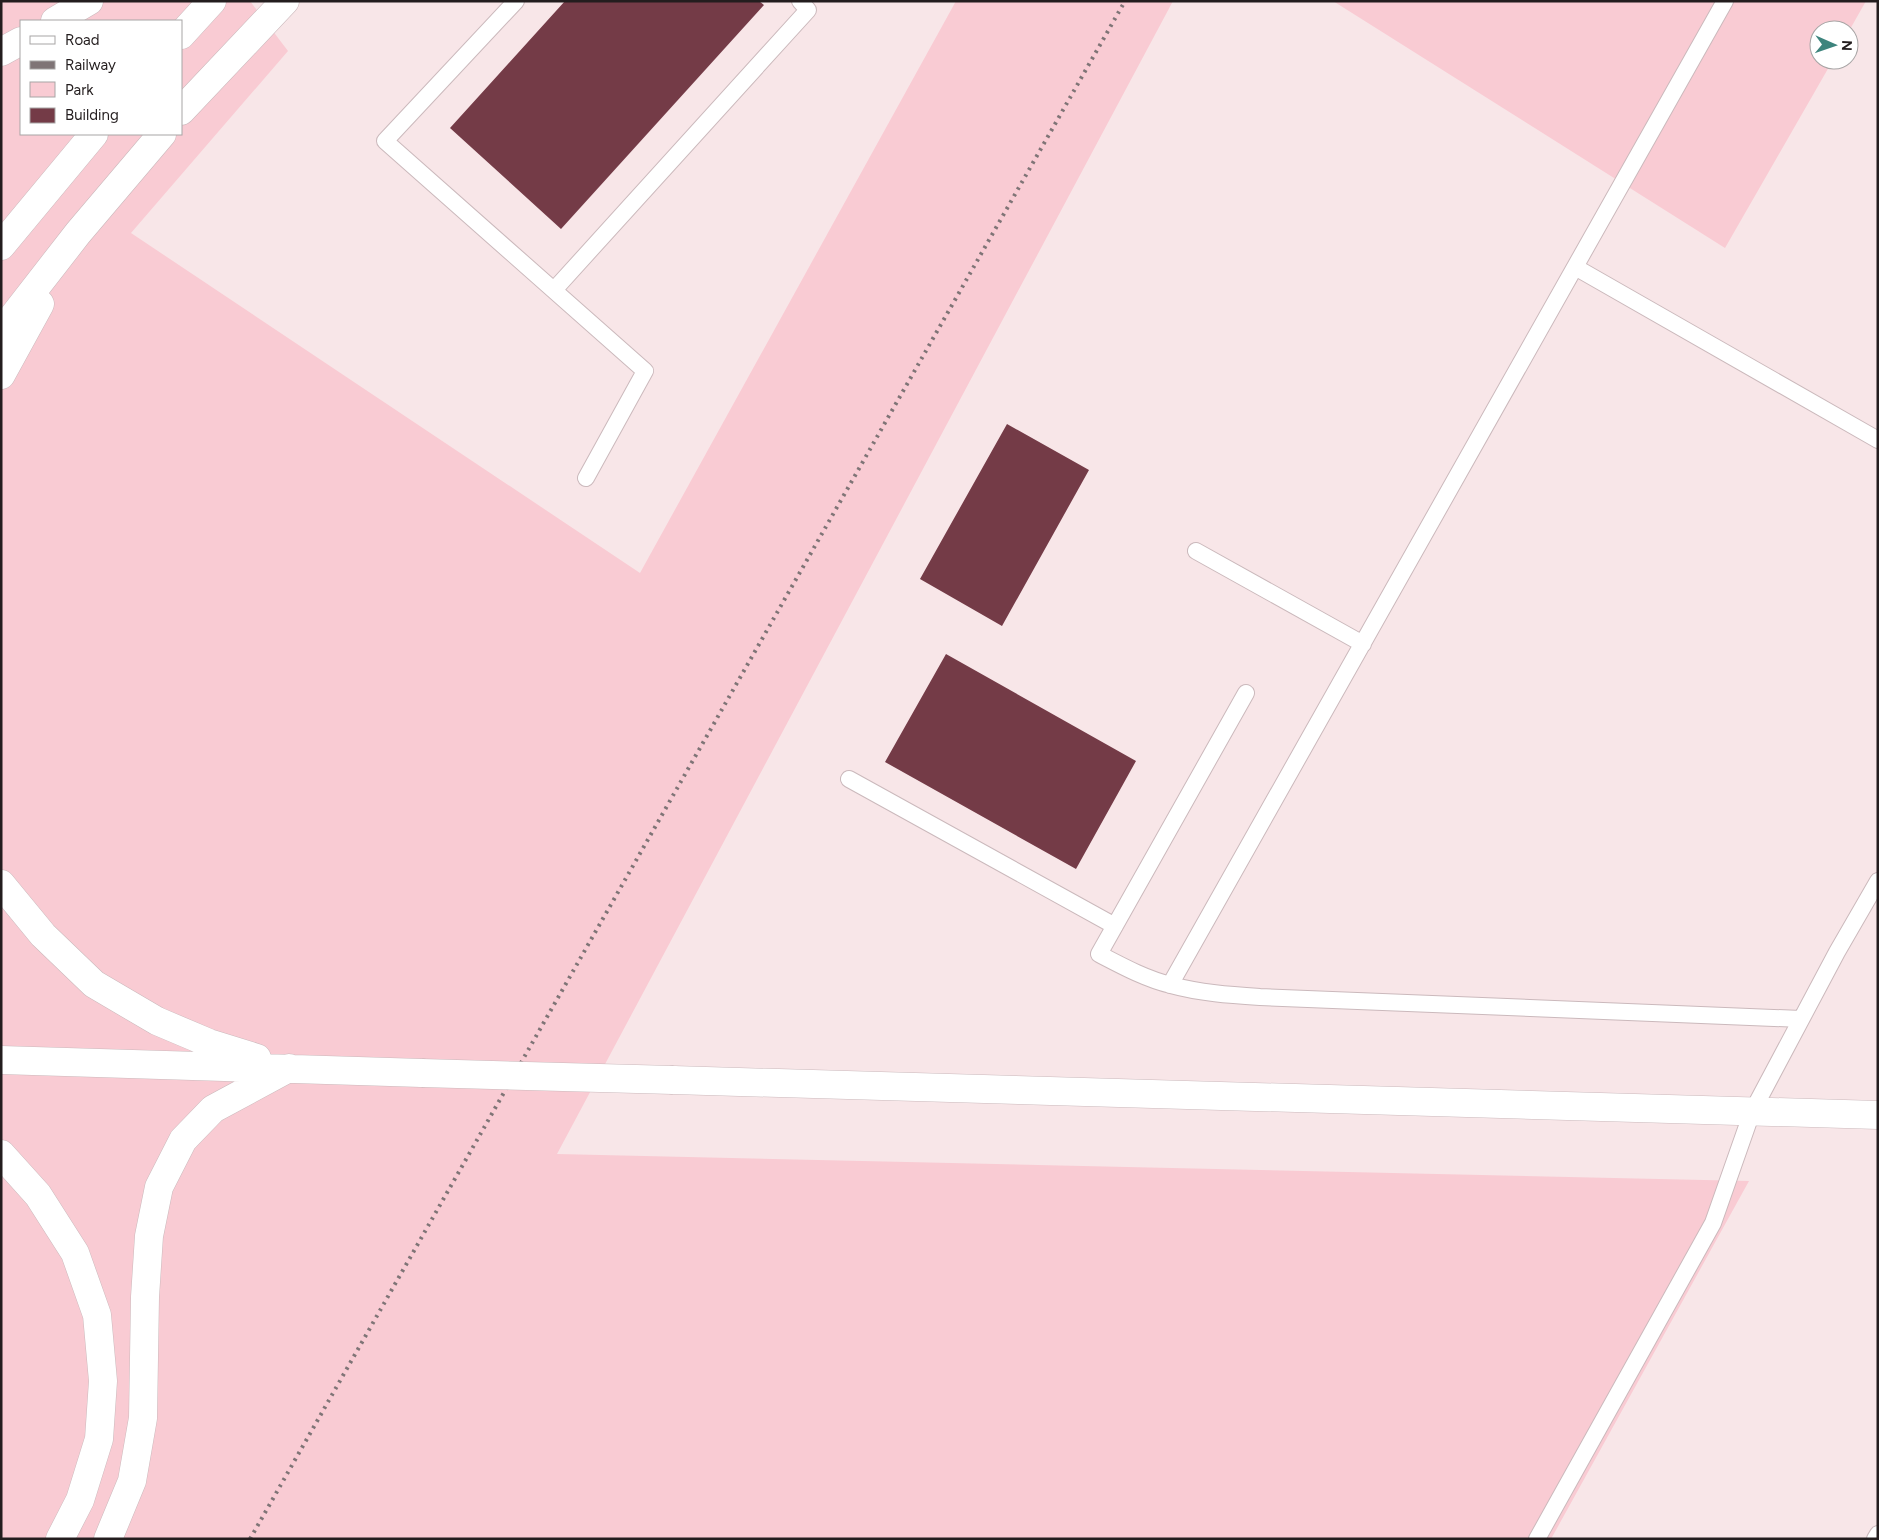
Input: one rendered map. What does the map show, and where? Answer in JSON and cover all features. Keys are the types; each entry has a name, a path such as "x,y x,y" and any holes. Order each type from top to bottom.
{"main road":[{"path":"57,20 89,1"},
{"path":"182,33 212,1"},
{"path":"182,110 286,1"},
{"path":"1,52 20,42"},
{"path":"1,246 93,135"},
{"path":"1,332 78,234 161,135"},
{"path":"1,375 78,234"},
{"path":"1,884 43,935 94,984 157,1021 209,1043 289,1068"},
{"path":"1,1060 1878,1115"},
{"path":"108,1539 132,1481 143,1418 145,1297 149,1236 159,1187 183,1140 213,1109 289,1068"},
{"path":"1,1154 38,1195 75,1253 96,1315 102,1381 99,1439 80,1500 60,1539"}],"lane":[{"path":"516,1 385,141 645,371 586,478"},
{"path":"554,290 808,10 800,1"},
{"path":"1170,985 1725,1"},
{"path":"1575,267 1878,440"},
{"path":"1196,551 1363,644"},
{"path":"1246,693 1099,954 1130,971 1170,985 1214,993 1260,997 1801,1019"},
{"path":"849,779 1115,926"},
{"path":"1537,1539 1713,1223 1752,1112 1837,952 1878,880"},
{"path":"1875,1539 1878,1534"}],"green space":[{"path":"1,1 250,1 288,51 131,233 640,573 956,1 1173,1 557,1154 1749,1181 1551,1539 1,1539"},
{"path":"1333,1 1866,1 1855,20 1809,20 1809,70 1827,70 1725,248"}],"building":[{"path":"565,1 759,1 764,5 561,229 450,128"},
{"path":"1007,424 1089,470 1002,626 920,579"},
{"path":"946,654 1136,761 1076,869 885,762"}],"railway":[{"path":"250,1539 1125,1"}]}
